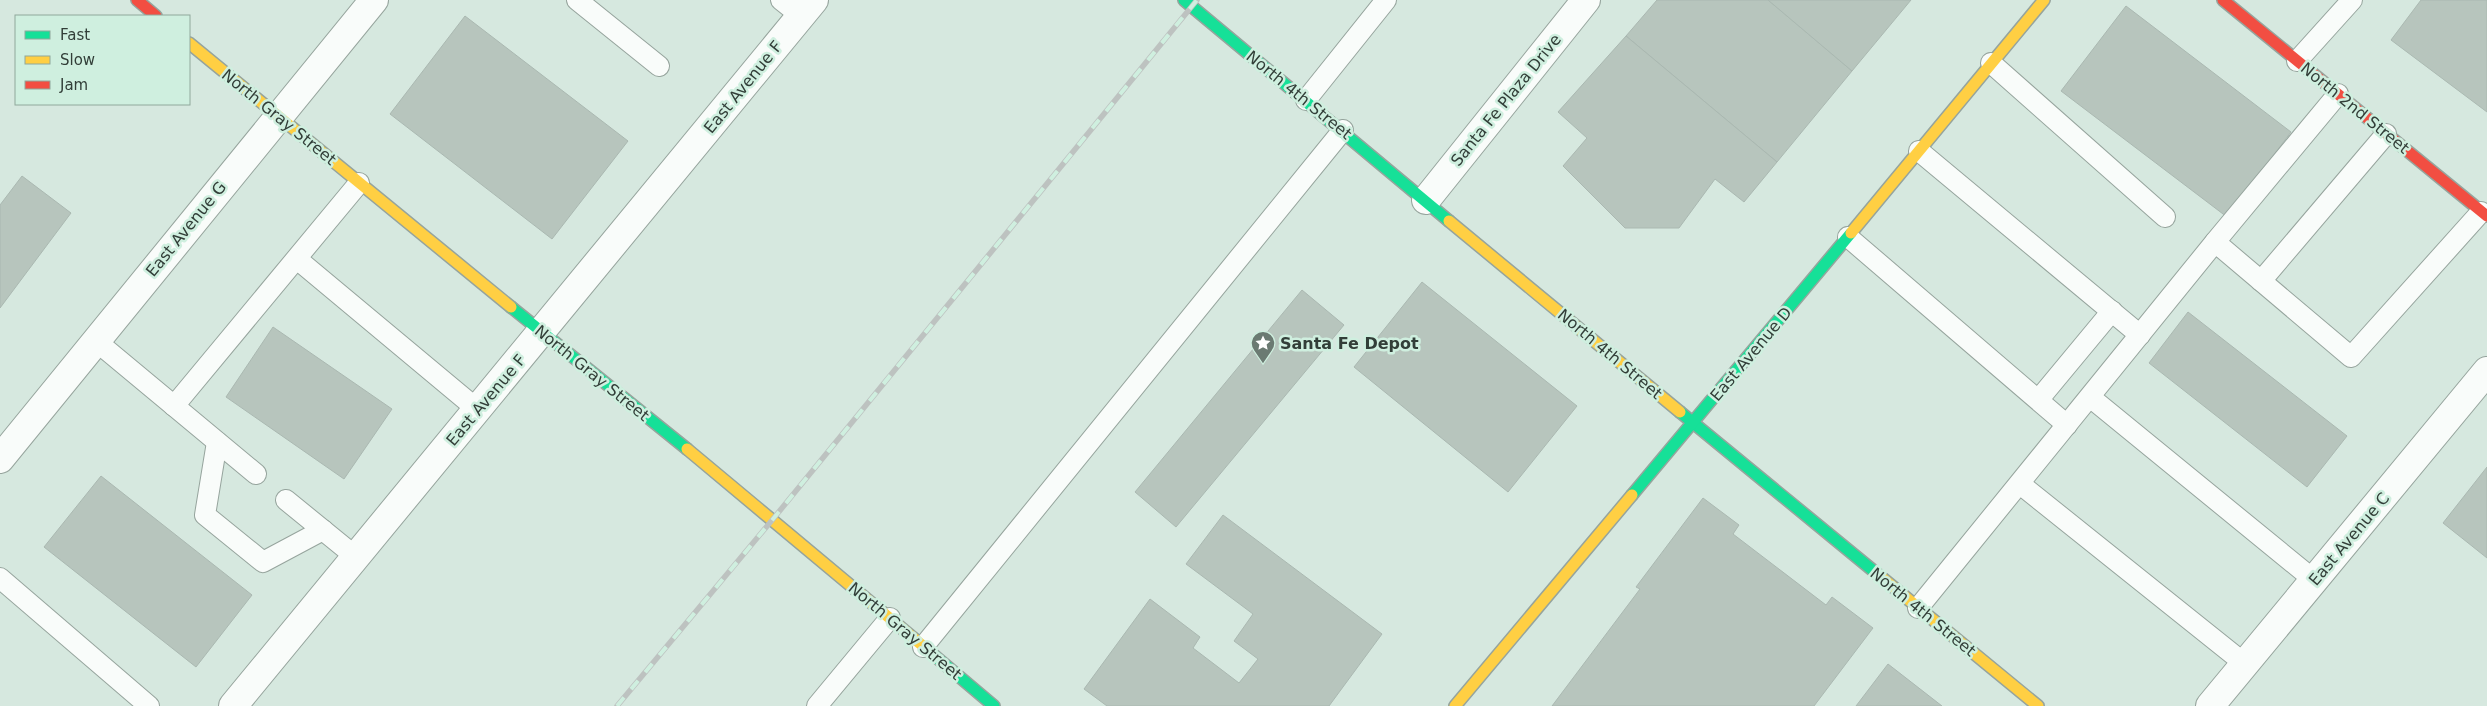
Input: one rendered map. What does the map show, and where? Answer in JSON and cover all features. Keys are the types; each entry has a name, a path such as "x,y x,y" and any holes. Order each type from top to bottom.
{"street":[{"path":"137,0 155,15"},
{"name":"East Avenue G","path":"0,459 374,0"},
{"name":"North 4th Street","path":"1184,0 1343,130 1693,424 2038,706"},
{"name":"Santa Fe Plaza Drive","path":"1426,200 1586,0"},
{"name":"East Avenue D","path":"1455,706 1693,424 2044,0"},
{"name":"North 2nd Street","path":"2223,0 2484,214"},
{"name":"East Avenue F","path":"234,706 542,333 799,5"},
{"name":"North Gray Street","path":"190,44 542,333 773,519 890,618 985,703"},
{"name":"East Avenue C","path":"2210,706 2487,371"}],"lane":[{"path":"577,0 659,66"},
{"path":"1306,100 1386,0"},
{"path":"2297,61 2352,0"},
{"path":"1992,63 2165,217"},
{"path":"1918,608 2215,242 2338,94"},
{"path":"923,647 1343,130"},
{"path":"2261,281 2386,134"},
{"path":"1919,151 2140,335"},
{"path":"174,406 360,183"},
{"path":"2215,242 2351,357 2484,214"},
{"path":"1848,237 2067,425"},
{"path":"296,259 478,410"},
{"path":"2039,399 2112,311"},
{"path":"96,341 256,474"},
{"path":"2090,397 2314,580"},
{"path":"217,442 205,515 263,562 323,530"},
{"path":"2020,484 2245,664"},
{"path":"286,500 356,558"},
{"path":"0,578 150,706"},
{"path":"817,706 890,618"}],"building":[{"path":"1657,0 1768,0 1852,71 1777,162 1626,36"},
{"path":"1768,0 1911,0 1852,71"},
{"path":"2421,0 2487,0 2487,112 2391,40"},
{"path":"2126,6 2291,132 2227,217 2061,91"},
{"path":"465,16 628,141 552,239 390,114"},
{"path":"1626,36 1777,162 1744,202 1715,179 1679,228 1625,228 1563,166 1587,138 1558,112"},
{"path":"22,176 71,213 0,308 0,205"},
{"path":"1422,282 1577,406 1508,492 1354,367"},
{"path":"1302,290 1344,325 1176,527 1135,492"},
{"path":"2188,312 2347,436 2307,487 2149,363"},
{"path":"273,327 392,409 344,479 226,397"},
{"path":"2487,467 2487,558 2443,523"},
{"path":"101,476 252,595 196,667 44,547"},
{"path":"1703,498 1739,525 1733,534 1826,605 1832,597 1873,628 1814,706 1552,706 1640,589 1636,587"},
{"path":"1223,515 1382,634 1329,706 1107,706 1084,689 1150,599 1200,637 1193,648 1239,683 1258,659 1234,641 1253,614 1186,564"},
{"path":"1888,664 1942,706 1856,706"}],"railway":[{"path":"617,706 773,519 1197,0"}],"traffic: fast":[{"path":"1184,0 1449,221"},
{"path":"1632,495 1851,233"},
{"path":"511,307 687,449"},
{"path":"1680,412 1881,577"},
{"path":"923,646 994,706"}],"traffic: slow":[{"path":"1851,233 2044,0"},
{"path":"190,44 511,307"},
{"path":"1449,221 1680,412"},
{"path":"687,449 923,646"},
{"path":"1455,706 1632,495"},
{"path":"1881,577 2038,706"}],"traffic: jam":[{"path":"137,0 155,15"},
{"path":"2223,0 2487,216"}],"place":[{"name":"Santa Fe Depot","path":"1263,364"}]}
